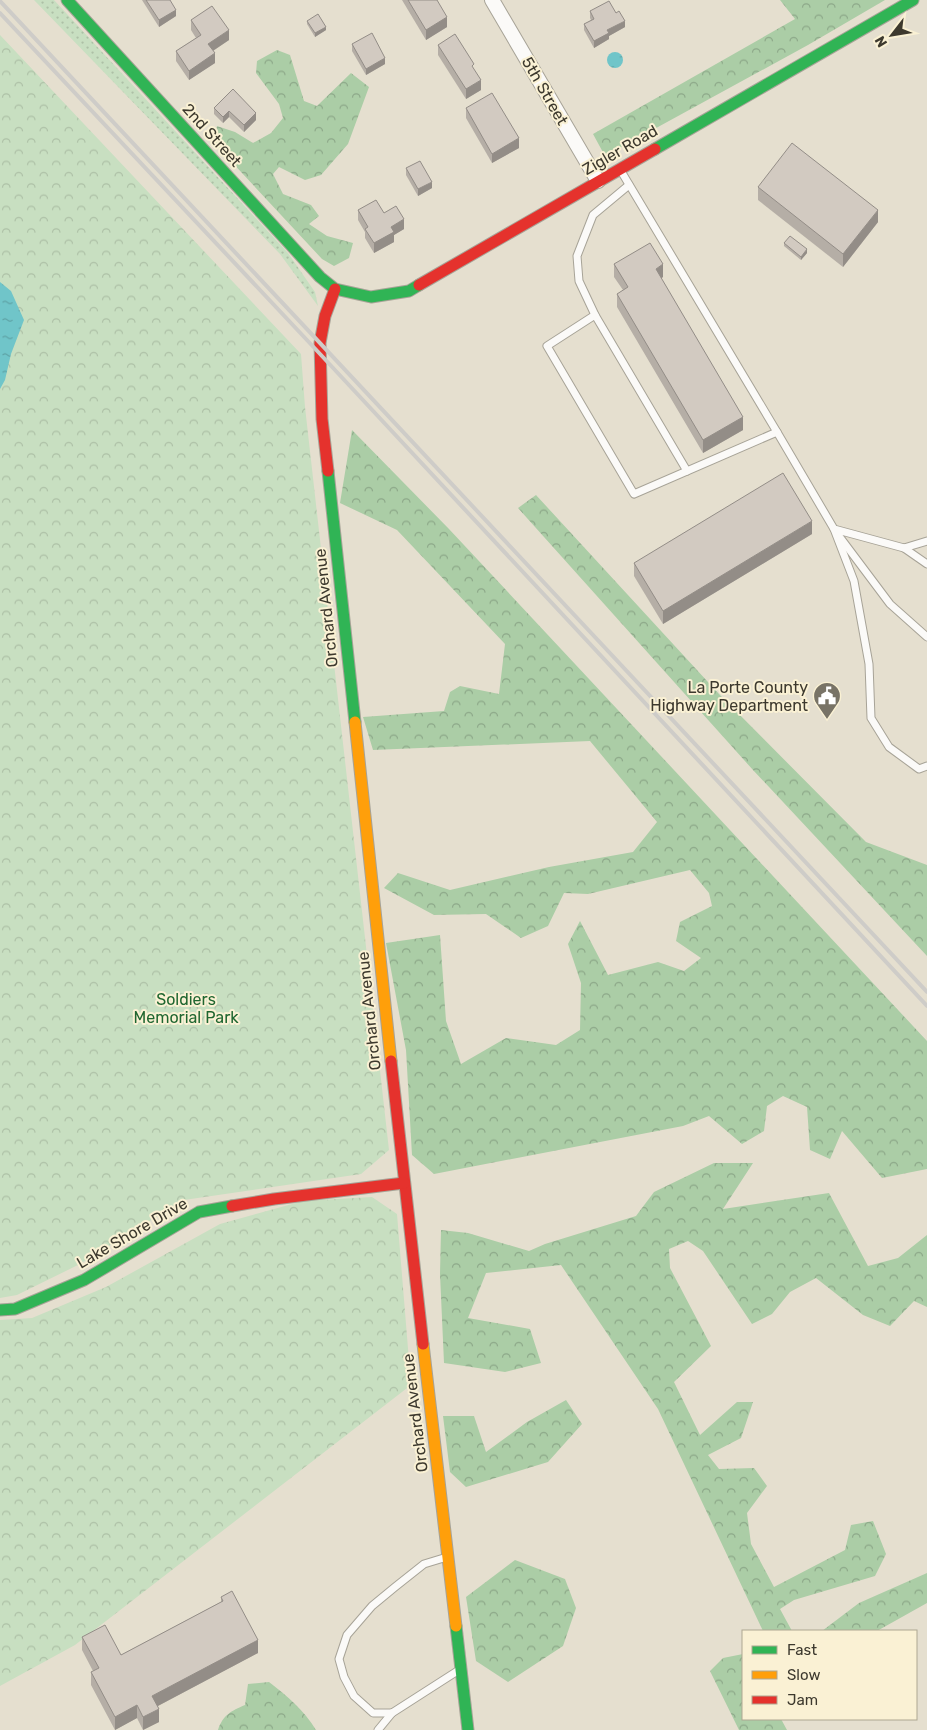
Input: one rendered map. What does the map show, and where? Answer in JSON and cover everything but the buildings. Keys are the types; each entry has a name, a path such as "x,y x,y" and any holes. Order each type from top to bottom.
{"street":[{"name":"2nd Street","path":"67,0 306,263 335,289"},
{"name":"5th Street","path":"492,0 598,181"},
{"name":"Zigler Road","path":"335,289 370,297 409,291 913,0"},
{"name":"Orchard Avenue","path":"335,289 325,316 320,343 322,420 404,1183 468,1730"},
{"name":"Lake Shore Drive","path":"0,1310 15,1309 84,1280 199,1212 274,1199 404,1183"}],"lane":[{"path":"620,169 834,529 890,604 927,637"},
{"path":"629,185 593,215 577,256 579,281 595,315 687,471"},
{"path":"595,315 546,346 634,494 777,432"},
{"path":"834,529 904,548 927,564"},
{"path":"834,529 854,581 869,664 871,718 889,747 919,769 927,766"},
{"path":"904,548 927,541"},
{"path":"392,1713 373,1714 354,1696 344,1677 338,1659 347,1635 372,1606 424,1564 448,1557"},
{"path":"378,1730 392,1713 462,1668"}],"green space":[{"path":"34,0 54,0 288,253 315,292 318,306 280,254"},
{"path":"780,0 885,0 808,45 605,156 593,134 795,19"},
{"name":"Soldiers Memorial Park","path":"0,35 301,354 305,407 389,1150 361,1174 184,1200 78,1265 17,1295 0,1298"},
{"path":"277,50 290,55 304,101 317,106 351,73 369,87 348,144 321,175 305,180 279,167 273,174 283,194 311,205 319,216 309,224 327,236 353,243 349,258 334,266 322,259 214,143 217,126 235,132 253,143 271,133 283,118 279,104 256,73 257,61"},
{"path":"352,430 449,529 927,1041 927,1169 882,1178 842,1131 830,1159 810,1150 807,1107 783,1096 767,1106 764,1131 742,1144 709,1116 683,1126 434,1174 412,1155 406,1050 386,943 440,935 446,1021 461,1064 506,1038 556,1045 580,1030 581,983 568,944 580,921 608,975 658,962 684,971 701,958 676,941 680,922 712,906 709,893 690,870 588,894 564,893 548,926 521,938 486,914 434,915 384,888 398,873 450,890 549,867 633,852 657,822 590,741 373,750 363,717 444,711 450,692 460,686 499,694 505,644 397,530 340,503"},
{"path":"536,495 719,694 866,842 927,865 927,956 753,770 518,508"},
{"path":"714,1163 753,1163 723,1209 829,1193 868,1266 898,1258 927,1235 927,1307 914,1301 890,1326 863,1315 816,1278 790,1292 772,1314 752,1324 703,1251 688,1241 669,1249 670,1268 711,1346 674,1382 700,1435 737,1402 753,1402 741,1438 708,1455 719,1469 754,1468 767,1486 747,1513 751,1544 774,1587 845,1550 851,1525 873,1521 886,1554 875,1576 794,1600 780,1609 791,1630 763,1630 658,1409 561,1265 486,1273 468,1318 530,1329 541,1363 505,1372 444,1363 440,1274 441,1230 468,1233 529,1251 545,1244 636,1216 654,1192"},
{"path":"372,1197 397,1214 411,1385 75,1645 0,1686 0,1320 32,1318 106,1287 220,1224 303,1201"},
{"path":"566,1400 582,1424 548,1462 466,1487 450,1472 443,1416 474,1416 486,1452 527,1422"},
{"path":"515,1560 565,1579 576,1608 563,1646 508,1682 476,1661 466,1597"},
{"path":"927,1573 927,1603 879,1630 823,1630 859,1603"},
{"path":"742,1654 742,1720 782,1720 787,1730 739,1730 710,1671 723,1658"},
{"path":"269,1682 301,1710 316,1730 218,1730 228,1714 245,1705 248,1684"}],"water":[{"path":"612,52 618,52 623,57 621,66 612,68 607,63 607,57"},
{"path":"0,282 11,291 24,320 11,354 5,380 0,389"}],"railway":[{"path":"0,1 927,992"},
{"path":"0,13 927,1006"}],"traffic: fast":[{"path":"67,0 320,277 335,289 371,297 409,291 419,285"},
{"path":"655,149 913,0"},
{"path":"328,471 355,722"},
{"path":"0,1310 15,1309 84,1280 199,1212 232,1206"},
{"path":"456,1626 468,1730"}],"traffic: slow":[{"path":"355,722 391,1061"},
{"path":"423,1344 456,1626"}],"traffic: jam":[{"path":"419,285 655,149"},
{"path":"328,471 322,419 320,343 325,316 335,289"},
{"path":"391,1061 423,1344"},
{"path":"232,1206 404,1183"}],"place":[{"name":"La Porte County Highway Department","path":"827,720"}]}
